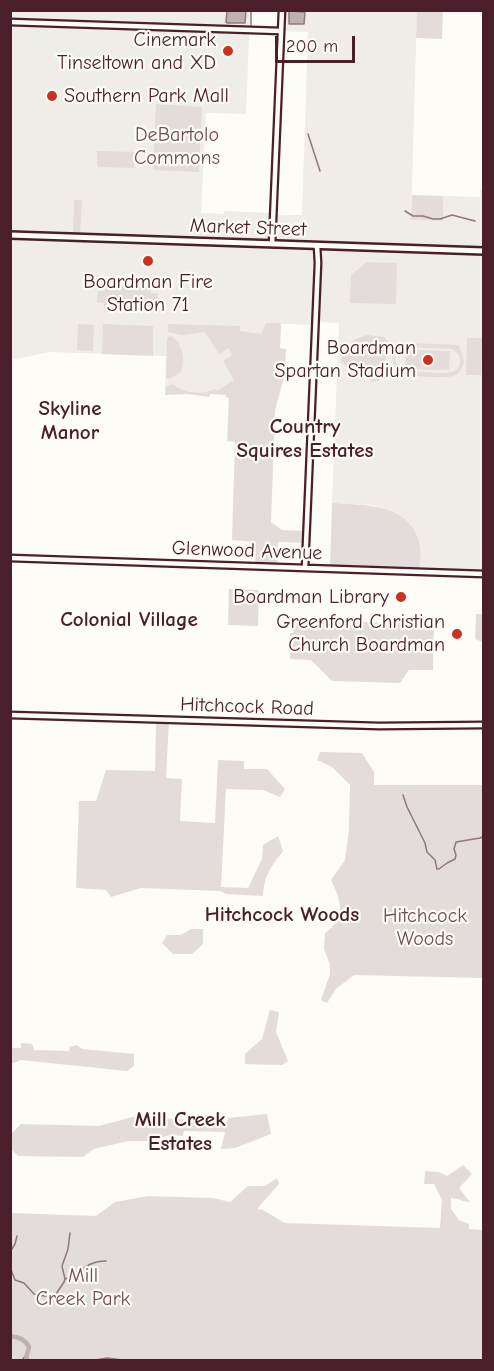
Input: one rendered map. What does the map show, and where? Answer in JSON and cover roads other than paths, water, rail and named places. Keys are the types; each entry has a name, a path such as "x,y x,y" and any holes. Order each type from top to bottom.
{"main road":[{"name":"Market Street","path":"10,235 483,251"}],"street":[{"path":"272,244 282,10"},
{"path":"10,22 281,31"},
{"path":"305,568 318,246"},
{"name":"Glenwood Avenue","path":"10,558 483,574"},
{"name":"Hitchcock Road","path":"10,715 364,726 483,725"}],"waterway":[{"path":"251,10 251,27"},
{"path":"308,134 320,171"},
{"path":"405,211 413,216 433,219 452,215 475,221"},
{"path":"403,795 427,852 435,860 437,869 455,859 456,842 484,836"},
{"path":"10,1267 15,1280 24,1283 34,1294 45,1296 56,1294 65,1279 62,1266 68,1249 70,1233"},
{"path":"10,1252 17,1236"},
{"path":"65,1279 88,1265 106,1261"},
{"path":"10,1336 21,1339 27,1344 29,1347 26,1358 28,1360"},
{"path":"22,1360 26,1355"},
{"path":"95,1360 107,1358 123,1360"}],"place":[{"name":"Cinemark Tinseltown and XD","path":"228,51"},
{"name":"Southern Park Mall","path":"52,96"},
{"name":"Boardman Fire Station 71","path":"148,261"},
{"name":"Boardman Spartan Stadium","path":"428,360"},
{"name":"Boardman Library","path":"401,597"},
{"name":"Greenford Christian Church Boardman","path":"457,634"}],"district":[{"name":"Skyline Manor","path":"70,421"},
{"name":"Country Squires Estates","path":"305,439"},
{"name":"Colonial Village","path":"129,620"},
{"name":"Hitchcock Woods","path":"282,915"},
{"name":"Mill Creek Estates","path":"180,1132"}],"park label":[{"name":"DeBartolo Commons","path":"177,146"},
{"name":"Mill Creek Park","path":"83,1288"}]}
